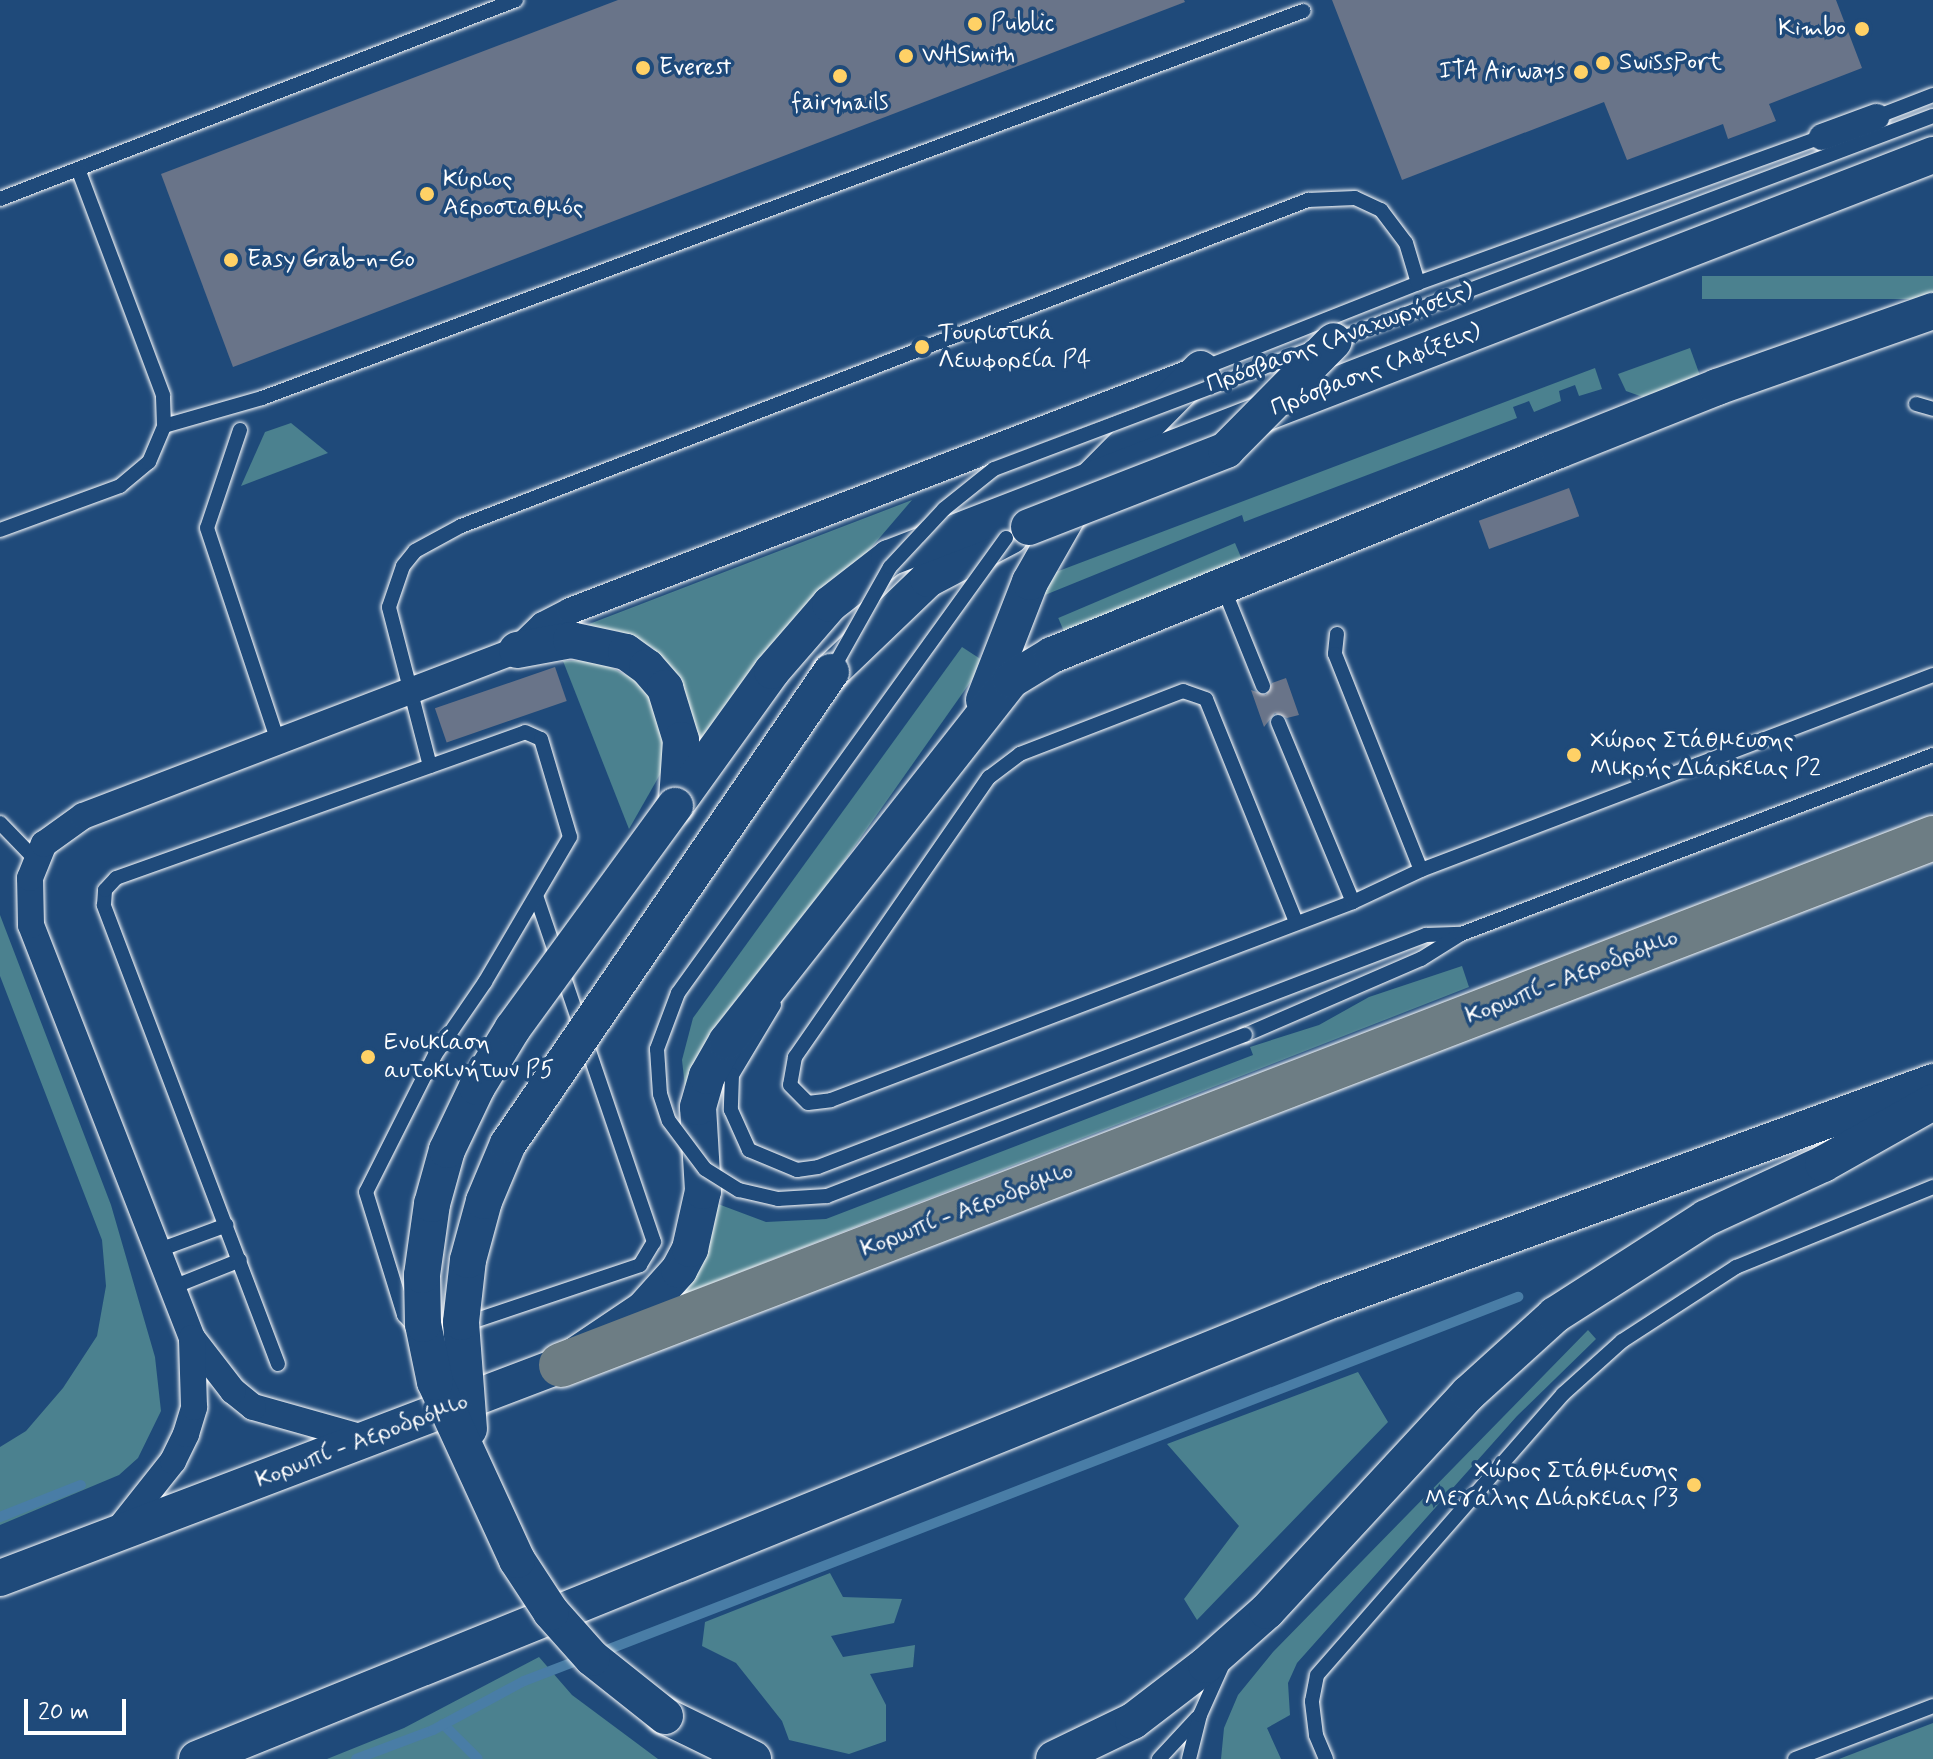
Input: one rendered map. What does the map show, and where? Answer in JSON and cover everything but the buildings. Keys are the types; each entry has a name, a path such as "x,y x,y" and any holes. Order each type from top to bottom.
{"highway":[{"name":"Κορωπί - Αεροδρόμιο","path":"561,1365 1933,838"}],"street":[{"path":"1822,137 1876,117"},
{"name":"Πρόσβασης (Αφίξεις)","path":"491,1504 435,1382 423,1324 422,1275 432,1204 459,1122 513,1028 772,671 830,604 889,558 1933,155"},
{"path":"753,1759 665,1716 592,1658 551,1612 517,1560 491,1504 472,1445 462,1384 461,1322 468,1260 484,1201 508,1144 540,1091 831,672 928,579 1018,533 1933,177"},
{"path":"561,1365 643,1310 679,1270 690,1249 703,1191 697,1143 698,1107 707,1076 727,1041 798,955 976,720 1011,680 1052,655 1717,387 1933,311"},
{"path":"1226,450 1334,341"},
{"path":"976,720 1030,582 1091,480 1201,369"},
{"path":"517,650 543,625 570,611 1201,369"},
{"path":"367,1439 253,1407 233,1391 192,1338 31,925 27,897 36,860 44,844 69,821 517,650 571,640 626,652 647,667 665,688 678,727 682,768 676,804"},
{"path":"197,1759 1327,1302 1933,1082"},
{"path":"1054,1759 1133,1721 1267,1611 1469,1393 1555,1315 1706,1218 1823,1164 1933,1102"},
{"path":"114,1535 173,1461 186,1434 194,1407 192,1338"},
{"name":"Κορωπί - Αεροδρόμιο","path":"0,1578 561,1365"}],"lane":[{"path":"0,199 516,0"},
{"path":"164,426 262,398 1303,11"},
{"path":"1876,117 1933,95"},
{"name":"Πρόσβασης (Αναχωρήσεις)","path":"831,672 890,567 944,509 994,469 1933,116"},
{"path":"1201,369 1418,283 1822,137"},
{"path":"0,530 120,486 149,462 164,426 163,395 78,169"},
{"path":"430,766 391,630 395,584 415,551 461,526 1308,200 1355,198 1381,210 1406,243 1418,283"},
{"path":"1916,404 1933,409"},
{"path":"240,430 207,528 278,742"},
{"path":"1018,533 678,993 657,1049 660,1094 669,1121 705,1169 739,1190 778,1199 827,1196 1245,1035 1421,959 1461,934 1933,755"},
{"path":"1223,587 1263,686"},
{"path":"1337,634 1335,654 1421,870"},
{"path":"1296,922 1206,699 1183,691 1020,754 989,777 795,1057 790,1085 808,1103 831,1100 1353,902 1421,870 1933,675"},
{"path":"1278,722 1353,902"},
{"path":"278,1364 104,905 105,890 116,878 525,732 541,739 570,825 570,837 537,898 435,1055 366,1192 404,1315 414,1328 432,1337 640,1265 654,1242 537,898"},
{"path":"0,823 36,860"},
{"path":"798,955 766,1021 740,1058 729,1095 734,1124 749,1150 797,1170 818,1167 1426,935 1461,934"},
{"path":"1326,1759 1316,1735 1312,1701 1317,1675 1563,1394 1622,1341 1736,1267 1933,1187"},
{"path":"159,1250 227,1225"},
{"path":"173,1287 240,1260"},
{"path":"1189,1759 1200,1715 1223,1664 1267,1611"},
{"path":"1795,1759 1933,1706"},
{"path":"1159,1759 1200,1715"}],"green space":[{"path":"1702,276 1933,276 1933,299 1702,299"},
{"path":"1690,348 1702,381 1654,401 1626,391 1618,374"},
{"path":"1595,368 1602,389 1579,396 1575,385 1559,391 1561,401 1534,412 1529,401 1513,407 1517,418 1244,522 1242,515 1040,597 1048,575"},
{"path":"291,423 328,453 241,486 265,432"},
{"path":"912,500 702,745 684,692 653,648 618,631 584,626"},
{"path":"1235,543 1244,564 1067,639 1058,618"},
{"path":"962,647 982,660 981,667 685,1087 682,1060 693,1018"},
{"path":"596,660 636,680 651,699 666,735 662,771 629,829 563,661"},
{"path":"0,915 111,1205 155,1357 161,1411 138,1458 119,1475 0,1525 0,1447 26,1431 63,1388 97,1336 106,1286 102,1240 0,976"},
{"path":"1462,966 1469,987 684,1294 713,1230 718,1204 766,1222 826,1219 1253,1055 1250,1047 1319,1025 1369,997"},
{"path":"1588,1330 1596,1339 1517,1416 1297,1663 1288,1683 1290,1715 1267,1728 1281,1759 1221,1759 1224,1728 1238,1695 1273,1652"},
{"path":"1358,1372 1388,1422 1197,1620 1184,1599 1239,1526 1167,1444"},
{"path":"830,1573 843,1597 902,1599 894,1623 831,1636 843,1657 915,1645 913,1667 870,1674 886,1705 886,1741 849,1754 789,1740 782,1721 736,1663 702,1646 705,1622"},
{"path":"539,1657 572,1695 658,1759 327,1759 404,1728"},
{"path":"1933,1723 1933,1759 1839,1759"}],"waterway":[{"path":"599,1653 1518,1297"},
{"path":"0,1517 81,1485"},
{"path":"356,1759 433,1730 524,1681 584,1658"},
{"path":"443,1724 478,1759"}],"place":[{"name":"Public","path":"975,24"},
{"name":"Kimbo","path":"1862,29"},
{"name":"WHSmith","path":"906,56"},
{"name":"SwissPort","path":"1603,63"},
{"name":"Everest","path":"643,68"},
{"name":"ITA Airways","path":"1581,72"},
{"name":"fairynails","path":"840,76"},
{"name":"Κύριος Αεροσταθμός","path":"427,194"},
{"name":"Easy Grab-n-Go","path":"231,260"},
{"name":"Τουριστικά Λεωφορεία P4","path":"922,347"},
{"name":"Χώρος Στάθμευσης Μικρής Διάρκειας P2","path":"1574,755"},
{"name":"Ενοικίαση αυτοκινήτων P5","path":"368,1057"},
{"name":"Χώρος Στάθμευσης Μεγάλης Διάρκειας P3","path":"1694,1485"}]}
